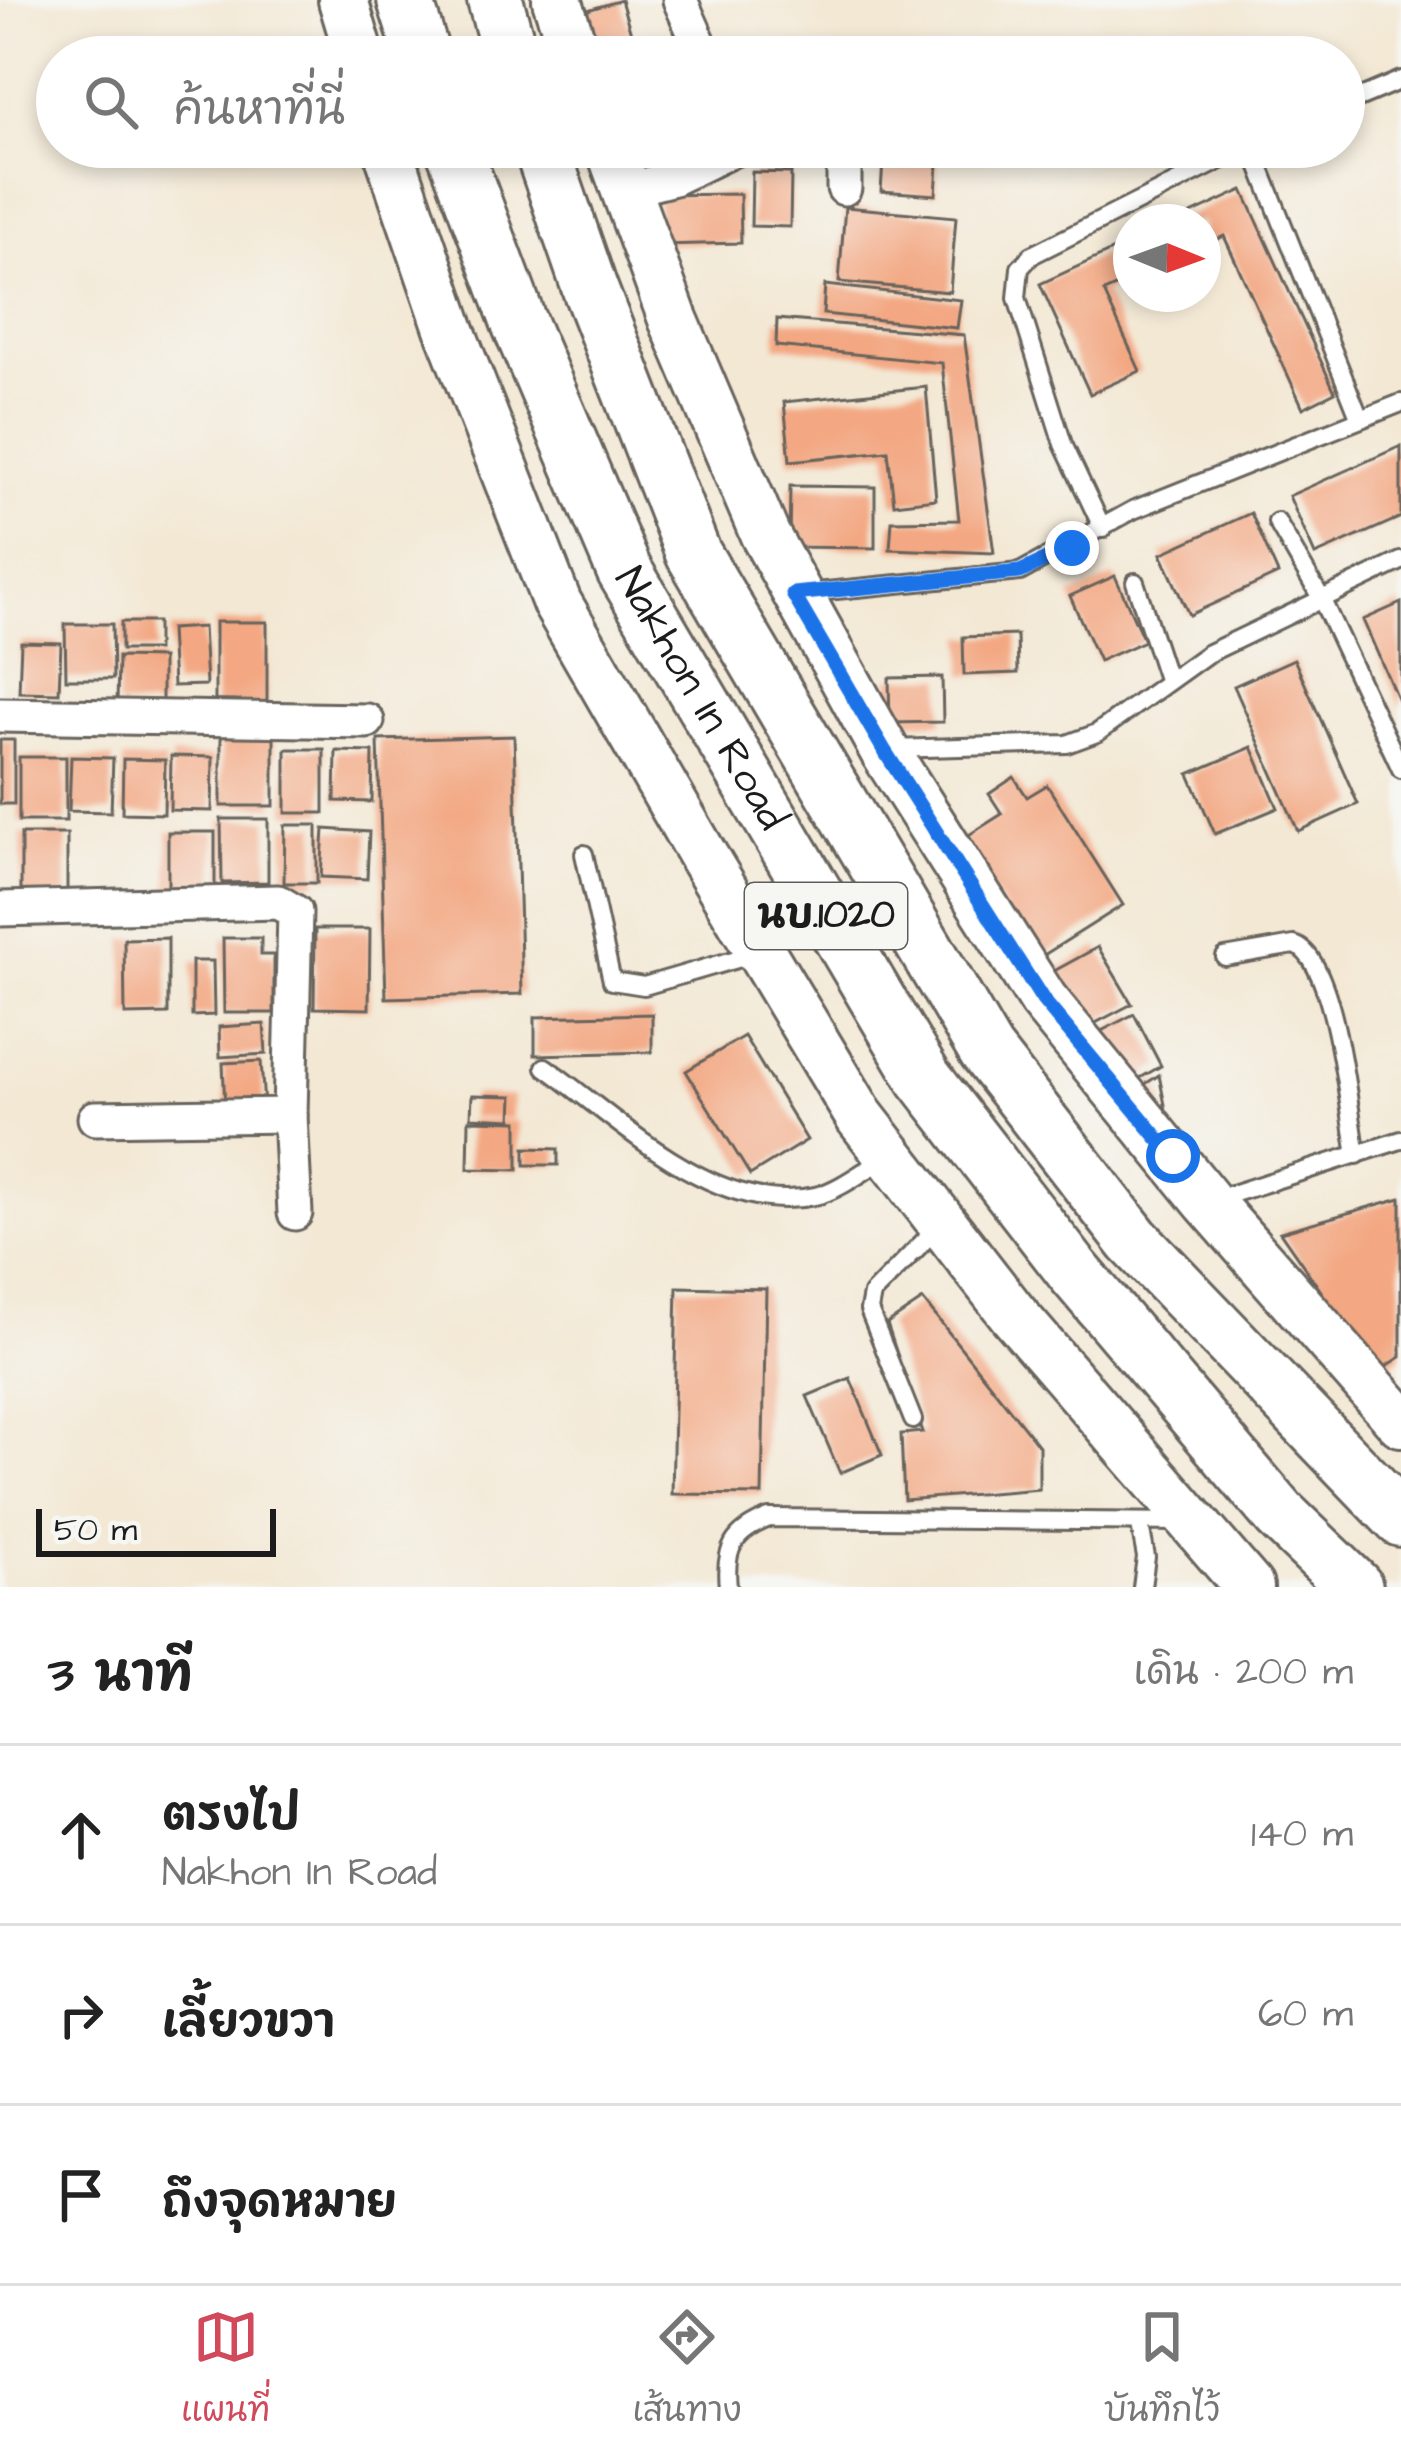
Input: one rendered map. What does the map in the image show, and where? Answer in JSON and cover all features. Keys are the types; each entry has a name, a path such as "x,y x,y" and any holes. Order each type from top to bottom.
{"main road":[{"path":"344,0 353,36"},
{"path":"405,0 416,36"},
{"path":"495,0 505,36"},
{"path":"557,0 568,36"},
{"name":"Nakhon In Road","path":"394,168 449,328 557,603 760,952 889,1156 1189,1522 1249,1587"},
{"name":"Nakhon In Road","path":"461,168 519,323 624,570 924,1078 1089,1289 1280,1515 1354,1587"},
{"name":"Nakhon In Road","path":"548,168 693,553 986,1051 1133,1240 1401,1519"},
{"name":"นบ.1020","path":"618,168 673,319 793,594 884,750 1043,1000 1208,1202 1401,1422"}],"street":[{"path":"680,0 696,36"},
{"path":"618,168 674,178 695,168"},
{"path":"844,168 844,188"},
{"path":"0,716 368,721"},
{"path":"0,909 287,903 295,912 290,1115 295,1213"},
{"path":"95,1118 290,1115"}],"lane":[{"path":"1365,95 1401,80"},
{"path":"1103,529 1063,444 1017,298 1020,268 1032,255 1207,168"},
{"path":"1258,168 1360,419"},
{"path":"793,594 1020,572 1133,511 1401,403"},
{"path":"1277,522 1321,598 1401,769"},
{"path":"884,750 1066,744 1096,733 1167,680 1401,561"},
{"path":"1135,582 1167,680"},
{"path":"584,854 612,981 627,988 644,986 760,952"},
{"path":"1226,957 1294,945 1315,958 1326,986 1357,1155"},
{"path":"545,1067 691,1172 757,1197 818,1196 889,1156"},
{"path":"1208,1202 1401,1140"},
{"path":"913,1420 868,1310 872,1294 942,1223"},
{"path":"728,1587 732,1541 742,1528 769,1519 1140,1526 1189,1522"},
{"path":"1140,1526 1146,1557 1142,1587"}],"building":[{"path":"621,0 632,36 589,36 581,12"},
{"path":"635,168 679,169 639,181"},
{"path":"883,168 938,168 936,195 881,191"},
{"path":"752,172 791,173 790,227 751,226"},
{"path":"1243,190 1335,392 1303,408 1221,237 1221,204 1213,204"},
{"path":"740,194 741,243 658,245 657,195"},
{"path":"845,207 956,217 950,292 839,282"},
{"path":"1113,250 1113,288 1104,292 1140,371 1090,394 1040,284"},
{"path":"825,285 961,300 957,328 823,314"},
{"path":"777,319 964,335 994,553 890,549 892,521 959,520 942,363 776,346"},
{"path":"926,387 936,499 894,504 888,451 790,461 784,402"},
{"path":"1401,446 1401,517 1315,555 1289,496"},
{"path":"790,486 875,487 875,548 789,547"},
{"path":"1251,513 1278,574 1189,615 1161,554"},
{"path":"1115,576 1144,641 1099,661 1070,596"},
{"path":"1401,603 1401,707 1363,620"},
{"path":"121,622 157,622 157,650 121,650"},
{"path":"215,622 267,622 267,709 215,709"},
{"path":"65,624 112,624 113,679 66,679"},
{"path":"203,627 206,685 173,686 170,629"},
{"path":"1017,635 1018,673 964,675 963,637"},
{"path":"21,642 61,643 59,693 19,692"},
{"path":"118,657 162,658 162,707 117,706"},
{"path":"1294,659 1358,804 1298,831 1234,686"},
{"path":"942,677 943,722 890,723 889,678"},
{"path":"221,734 274,734 274,806 221,806"},
{"path":"514,736 522,994 386,998 378,740"},
{"path":"0,740 14,740 14,804 0,804"},
{"path":"1252,747 1278,808 1215,834 1189,774"},
{"path":"286,749 324,749 324,813 286,813"},
{"path":"336,751 373,752 372,802 335,801"},
{"path":"171,756 213,757 212,811 170,810"},
{"path":"19,757 66,757 66,821 19,821"},
{"path":"71,757 113,758 111,812 69,811"},
{"path":"123,759 165,760 164,814 122,813"},
{"path":"1014,777 1027,797 1047,785 1123,905 1036,960 961,840 1002,814 989,794"},
{"path":"221,819 268,819 268,882 222,883"},
{"path":"285,825 317,825 317,883 284,883"},
{"path":"324,829 369,832 367,879 321,877"},
{"path":"168,832 215,832 215,896 168,896"},
{"path":"21,834 67,834 67,898 21,898"},
{"path":"315,929 370,929 369,1009 314,1008"},
{"path":"168,938 168,1014 125,1015 124,939"},
{"path":"223,938 261,938 261,955 274,955 274,1013 224,1013"},
{"path":"1098,947 1132,1004 1082,1030 1045,976"},
{"path":"192,961 213,961 214,1015 192,1016"},
{"path":"652,1014 652,1052 535,1055 535,1017"},
{"path":"1134,1014 1161,1066 1126,1086 1088,1038"},
{"path":"264,1024 266,1054 220,1057 219,1027"},
{"path":"744,1036 807,1140 750,1175 686,1071"},
{"path":"261,1061 264,1106 225,1108 223,1063"},
{"path":"1159,1075 1172,1140 1133,1092"},
{"path":"472,1095 513,1096 512,1119 471,1117"},
{"path":"469,1120 518,1121 518,1170 468,1169"},
{"path":"525,1148 558,1149 558,1165 525,1165"},
{"path":"1401,1198 1401,1357 1377,1372 1280,1232"},
{"path":"677,1287 766,1289 762,1495 672,1494"},
{"path":"923,1300 1039,1446 1039,1489 904,1500 901,1434 923,1432 887,1324"},
{"path":"850,1378 882,1455 840,1473 807,1396"}],"route":[{"path":"1072,548 1020,572 793,594 884,750 1043,1000 1173,1156"}]}
